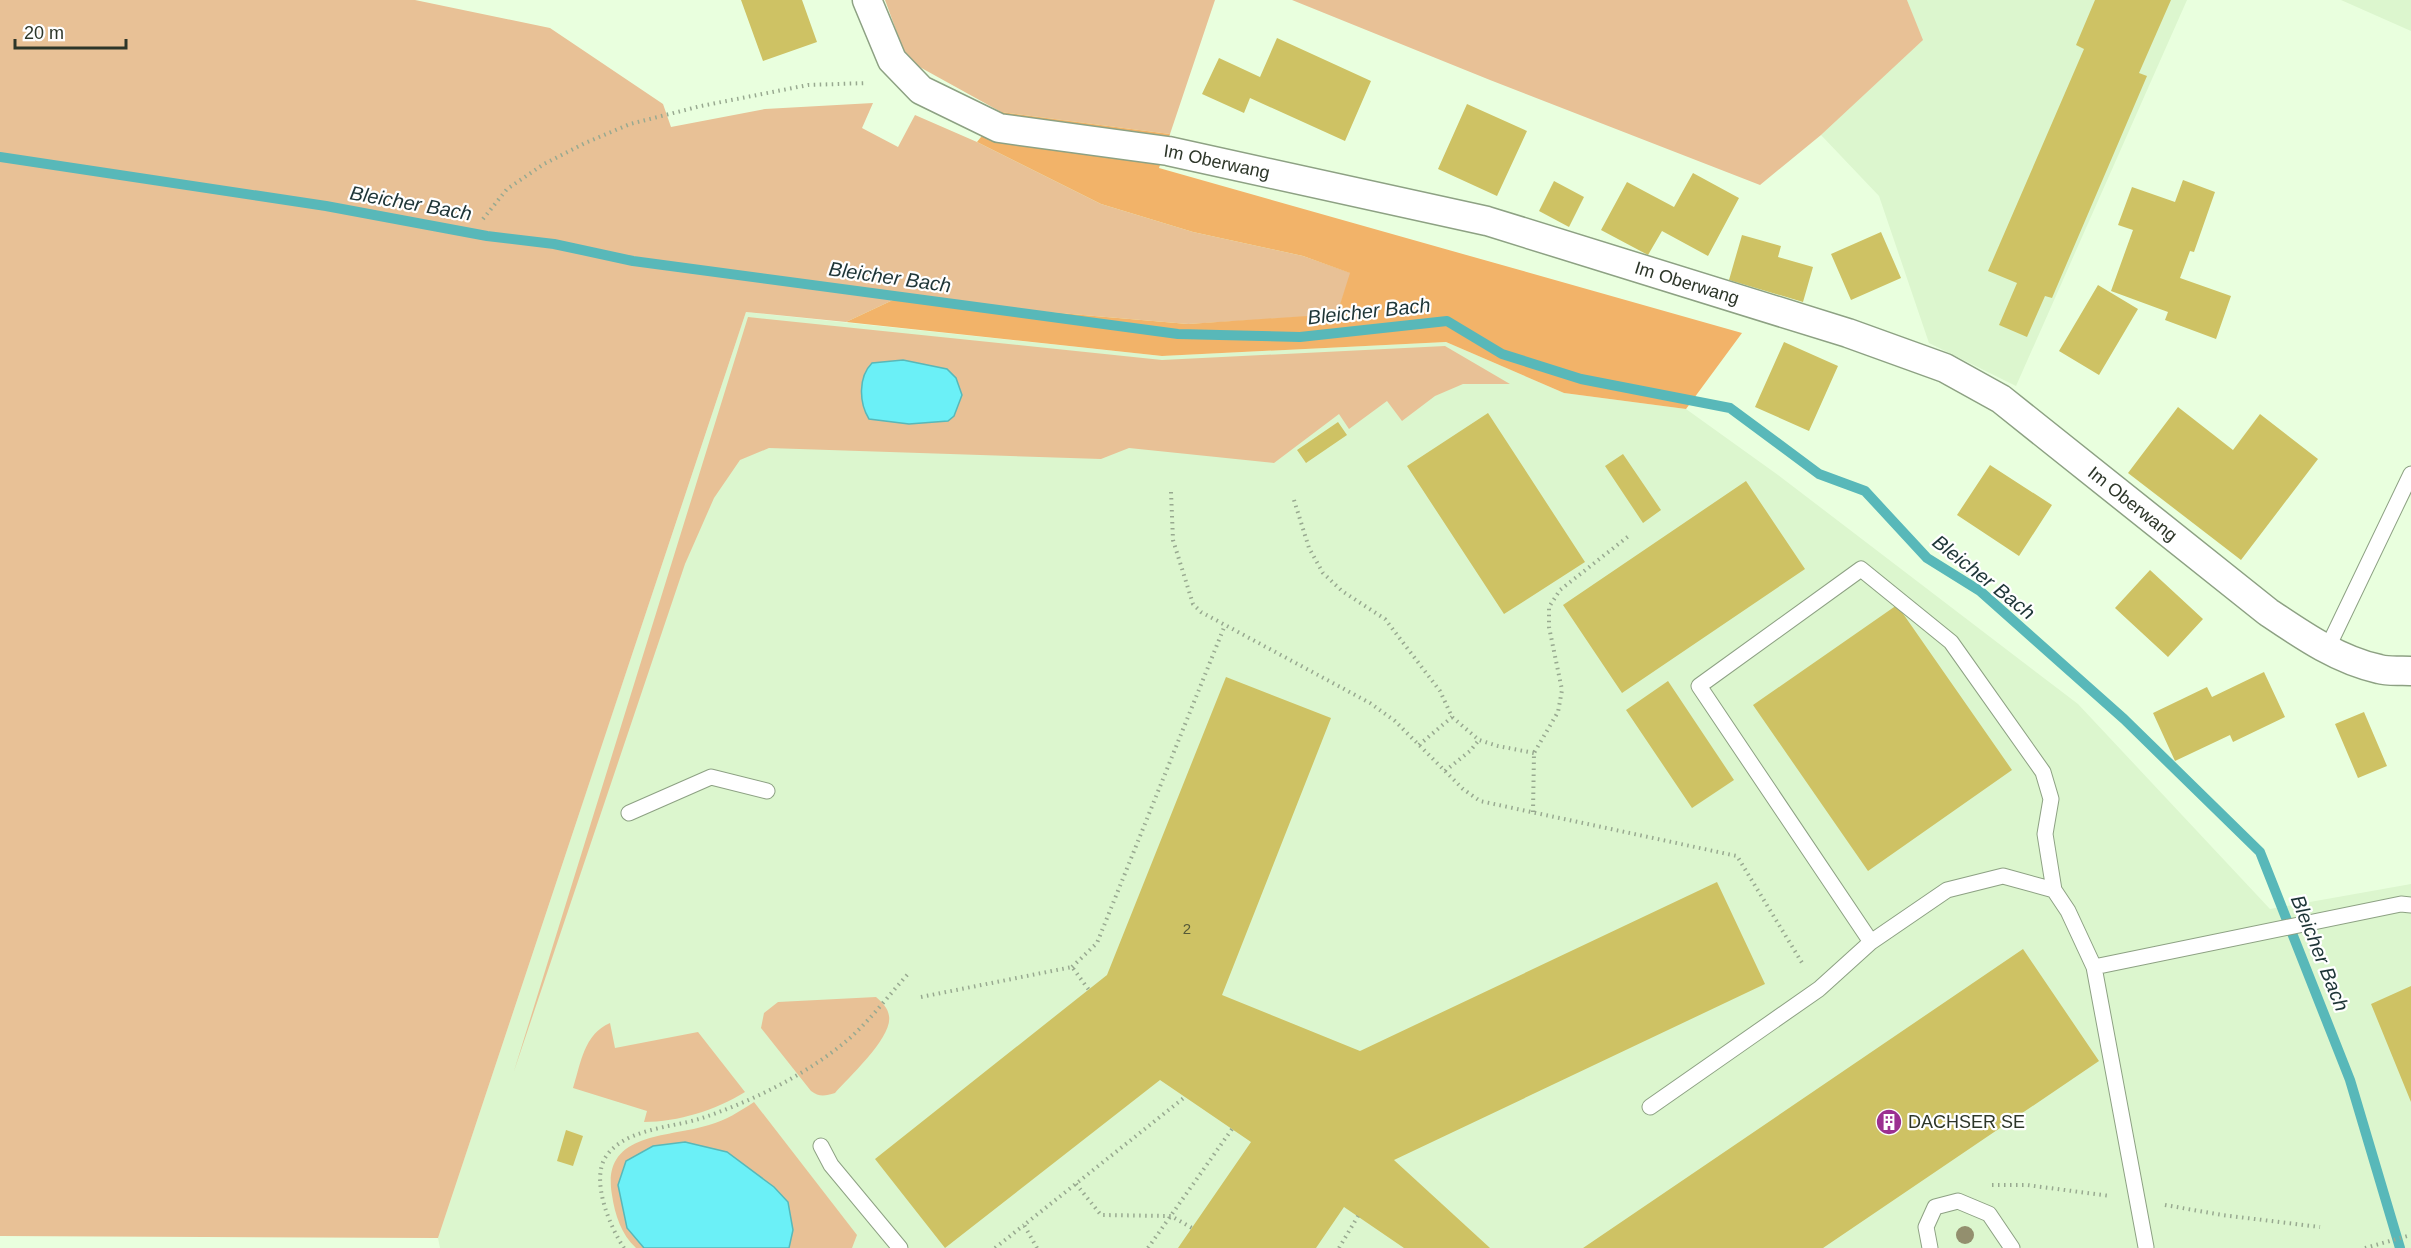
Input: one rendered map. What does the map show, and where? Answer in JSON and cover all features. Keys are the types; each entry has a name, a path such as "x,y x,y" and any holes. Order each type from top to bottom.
{"street":[{"path":"867,0 896,65"},
{"name":"Im Oberwang","path":"896,65 921,90 999,128 1168,151 1487,221 1848,333 1945,368 2001,399 2268,612 2307,639 2380,670 2411,671"}],"lane":[{"path":"2327,649 2411,474"},
{"path":"1871,942 1700,686 1861,569 1951,642 2043,772 2051,799 2045,834 2054,890 2068,911 2094,967 2146,1248 2133,1248"},
{"path":"629,813 711,777 767,791"},
{"path":"1650,1107 1819,989 1871,942 1947,890 1971,882 2003,876 2054,890"},
{"path":"2094,967 2401,904 2411,905"},
{"path":"821,1146 831,1165 900,1248"},
{"path":"1930,1248 1926,1227 1935,1207 1958,1201 1989,1214 2012,1248"}],"path":[{"path":"483,219 507,189 544,164 585,142 630,124 701,106 808,86 866,83 896,65"},
{"path":"1171,492 1173,540 1193,604 1201,612 1370,703 1395,721 1463,789 1480,801 1737,856 1819,989"},
{"path":"1294,500 1309,548 1323,573 1342,591 1385,620 1440,692 1452,717 1479,740 1498,747 1534,753"},
{"path":"1533,812 1534,753 1558,712 1562,690 1549,627 1549,607 1560,590 1630,535"},
{"path":"921,997 1072,967 1097,943 1225,625"},
{"path":"1419,745 1452,717"},
{"path":"1445,771 1470,751 1479,740"},
{"path":"1072,967 1089,990"},
{"path":"624,1248 612,1230 599,1178 604,1159 617,1145 643,1132 675,1126 719,1112 775,1087 828,1056 852,1036 908,974"},
{"path":"996,1248 1185,1097"},
{"path":"1148,1248 1232,1129"},
{"path":"1076,1184 1101,1215 1171,1216 1192,1228"},
{"path":"1339,1248 1358,1216"},
{"path":"1024,1225 1037,1248"},
{"path":"2365,1248 2411,1235"}],"shaded area":[{"path":"0,0 415,0 550,28 663,104 671,127 765,109 873,103 862,128 898,147 915,115 977,142 1101,204 1193,232 1303,256 1351,273 1337,315 1188,324 895,299 846,322 746,312 438,1238 0,1236"},
{"path":"885,0 1215,0 1170,134 1001,112 907,60"},
{"path":"1292,0 1907,0 1923,40 1821,135 1760,185"},
{"path":"1907,0 2187,0 2016,386 1929,343 1879,196 1821,135 1922,40"},
{"path":"2341,0 2411,0 2411,31"},
{"path":"1001,112 1170,134 1159,168 1742,333 1686,409 1564,393 1446,342 1162,356 846,322 895,299 1188,324 1337,314 1350,273 1303,256 1193,232 1101,204 977,142"},
{"path":"746,312 1162,356 1446,342 1564,393 1686,409 1778,475 2078,704 2270,909 2411,884 2411,1248 440,1248 438,1238"},
{"path":"748,317 1162,360 1445,346 1510,384 1463,384 1435,396 1402,421 1387,401 1349,429 1339,414 1274,463 1129,448 1101,459 769,448 740,460 714,498 685,564 514,1071"},
{"path":"876,997 884,1005 889,1016 884,1035 835,1093 819,1095 811,1091 761,1028 764,1013 778,1002"},
{"path":"610,1023 615,1048 698,1032 745,1092 696,1114 670,1120 644,1122 647,1111 573,1088 581,1059 589,1042 594,1034"},
{"path":"754,1102 857,1235 852,1248 636,1248 623,1230 613,1202 611,1174 617,1159 627,1149 641,1141 715,1123"}],"water":[{"path":"903,360 947,369 956,378 962,395 954,416 948,421 909,424 869,419 862,398 862,383 867,369 872,363"},
{"path":"685,1142 727,1152 774,1187 788,1202 793,1230 789,1248 644,1248 627,1228 618,1185 626,1161 653,1146"}],"building":[{"path":"741,0 802,0 817,42 763,61"},
{"path":"2095,0 2171,0 2139,73 2147,76 2052,298 2045,296 2027,337 1999,325 2017,283 1988,271 2084,49 2076,45"},
{"path":"1277,38 1371,81 1345,141 1250,98 1244,113 1202,94 1219,58 1260,77"},
{"path":"1467,104 1527,131 1497,196 1438,169"},
{"path":"1693,173 1739,198 1708,256 1662,231 1648,255 1601,230 1627,182 1674,207"},
{"path":"2183,180 2215,192 2194,252 2190,251 2180,278 2231,296 2216,339 2165,320 2168,312 2111,291 2133,230 2118,225 2132,187 2175,202"},
{"path":"1554,181 1584,197 1569,227 1539,211"},
{"path":"1881,232 1901,278 1851,300 1831,254"},
{"path":"1742,235 1781,246 1778,257 1813,267 1803,302 1729,280"},
{"path":"2098,285 2138,309 2099,375 2059,351"},
{"path":"1784,342 1838,366 1809,431 1755,407"},
{"path":"2178,407 2233,450 2260,414 2318,459 2241,560 2128,473"},
{"path":"1488,413 1585,562 1504,614 1407,466"},
{"path":"1338,422 1347,435 1306,463 1297,450"},
{"path":"1623,454 1661,510 1643,523 1605,466"},
{"path":"1990,465 2052,505 2019,556 1957,515"},
{"path":"1746,481 1805,569 1622,693 1563,605"},
{"path":"2150,570 2203,619 2168,657 2115,608"},
{"path":"1897,605 2012,770 1868,871 1753,705"},
{"path":"2264,672 2285,717 2233,742 2230,735 2175,761 2153,713 2207,687 2212,697"},
{"path":"1226,677 1331,718 1222,995 1360,1051 1717,882 1765,984 1394,1160 1490,1248 1404,1248 1344,1207 1316,1248 1178,1248 1251,1142 1160,1080 945,1248 875,1159 1107,975"},
{"path":"1668,681 1734,780 1692,808 1626,710"},
{"path":"2364,712 2387,766 2358,778 2335,724"},
{"name":"DACHSER SE","path":"2023,949 2099,1061 1823,1248 1583,1248"},
{"path":"2411,986 2411,1102 2371,1004"},
{"path":"566,1130 583,1136 573,1166 557,1161"}],"waterway":[{"name":"Bleicher Bach","path":"0,157 326,206 487,236 554,244 633,261 1178,334 1300,337 1447,321 1502,354 1581,379 1730,408 1819,474 1865,491 1927,558 1980,591 2124,719 2260,852 2350,1080 2400,1248"}],"place":[{"name":"DACHSER SE","path":"1889,1122"}]}
